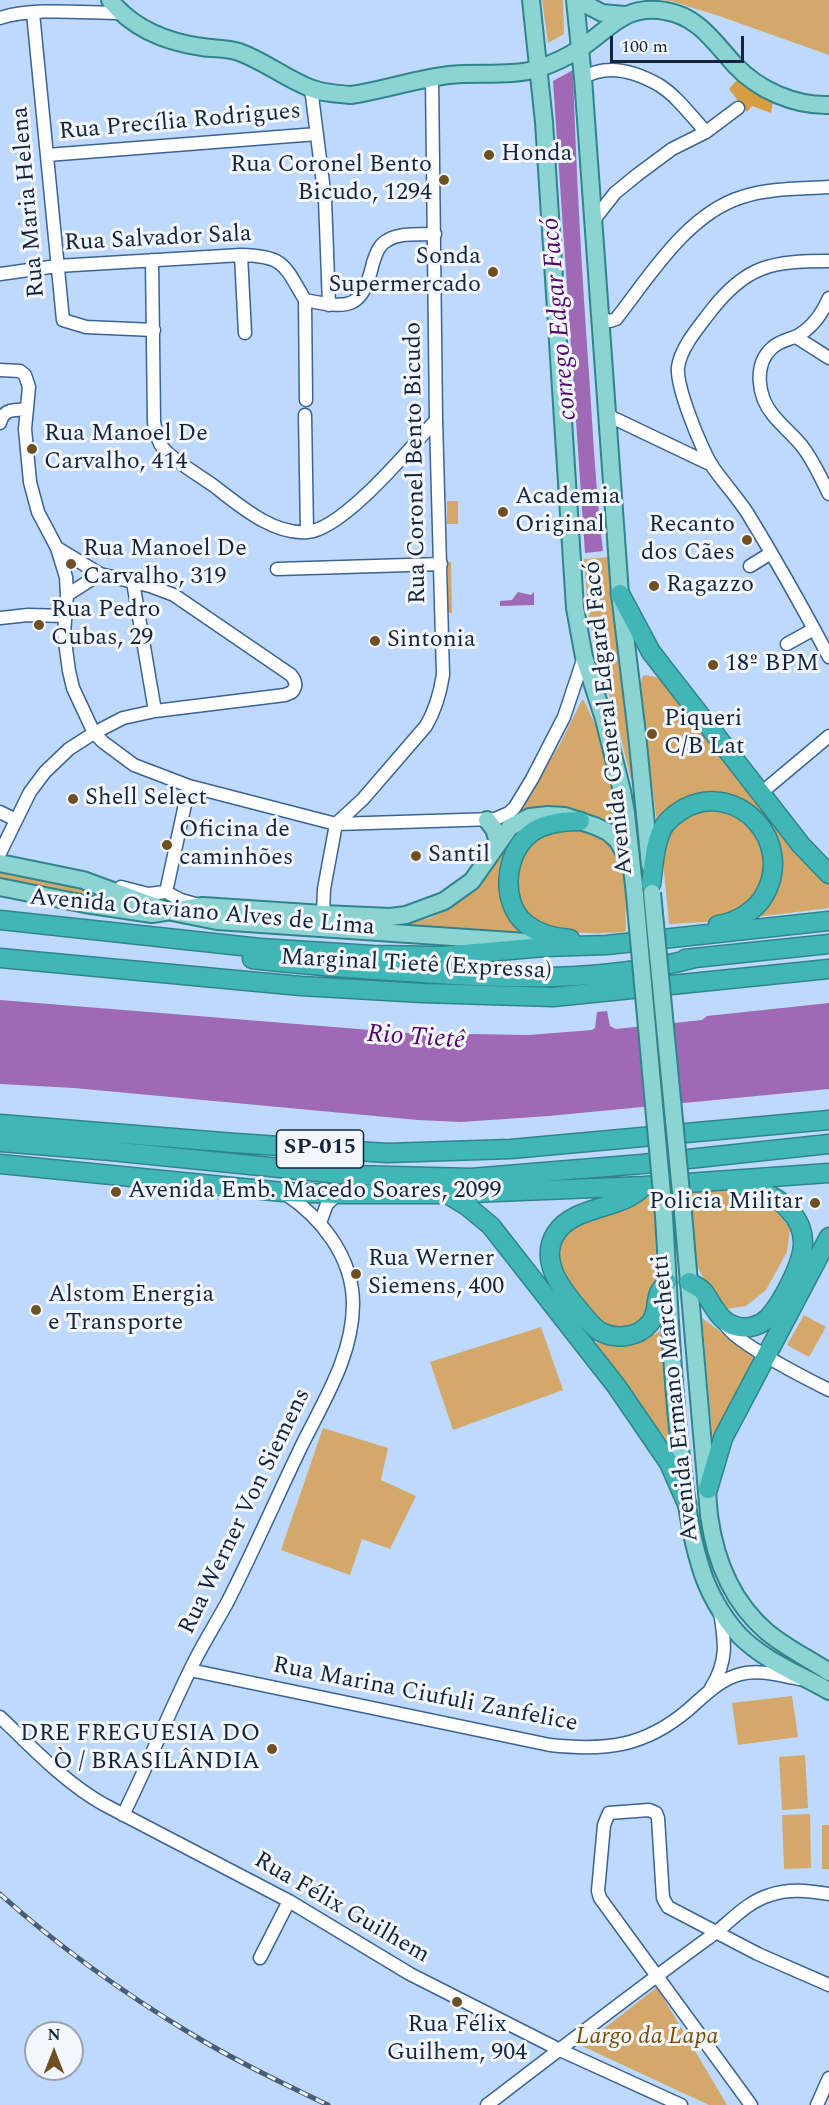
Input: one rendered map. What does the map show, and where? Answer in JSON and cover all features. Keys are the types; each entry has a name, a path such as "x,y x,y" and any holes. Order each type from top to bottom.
{"highway":[{"path":"620,594 651,652 801,845 829,874"},
{"path":"646,891 664,827 682,810 702,802 721,802 734,806 759,824 771,842 773,852 769,887 754,909 730,923 708,926 699,934"},
{"path":"580,821 554,824 529,834 520,844 509,868 510,898 524,923 537,932 566,939 596,940 607,945"},
{"name":"Avenida Otaviano Alves de Lima","path":"0,920 249,947 372,955 442,956 544,947 607,945 829,921"},
{"path":"0,932 299,964 466,976 563,976 670,965 695,958"},
{"path":"372,955 394,962 502,965 624,963 829,944"},
{"path":"0,951 31,961"},
{"name":"Marginal Tietê (Expressa)","path":"0,958 301,986 553,997 829,969"},
{"name":"SP-015","path":"0,1124 387,1153 444,1152 640,1138 829,1120"},
{"path":"0,1142 382,1177 471,1178 642,1164 829,1144"},
{"path":"111,1151 130,1148 287,1160 399,1164 424,1163 444,1152"},
{"path":"0,1164 283,1192 338,1194 447,1194 644,1186 829,1173"},
{"path":"124,1177 169,1173 317,1180 382,1177"},
{"path":"689,1282 703,1290 724,1321 739,1327 750,1327 767,1319 785,1292 802,1251 802,1232 789,1209 774,1197 729,1180"},
{"path":"644,1186 635,1194 579,1216 561,1228 551,1245 552,1267 556,1280 590,1323 600,1331 618,1336 631,1335 651,1323 657,1311 659,1294 667,1282"},
{"path":"447,1194 467,1206 491,1226 602,1369 669,1463 687,1504"},
{"path":"708,1489 723,1438 829,1237"}],"main road":[{"name":"Avenida General Edgard Facó","path":"531,0 539,68 575,608 584,657 604,719 622,791 633,868 646,891"},
{"name":"Avenida General Edgard Facó","path":"576,0 620,594 638,734 646,891"},
{"path":"576,0 602,13 636,8 665,10 687,17 709,34 734,64 755,83 782,96 809,104 829,105"},
{"path":"115,6 144,30 185,44 236,51 311,88 334,94 351,95 450,75 521,72 539,68 580,49 636,8"},
{"name":"Avenida Otaviano Alves de Lima","path":"167,911 217,921 406,915 432,907 456,894 472,881 510,827 530,817 565,816 608,832 617,840 633,868"},
{"path":"487,820 494,829 498,842"},
{"path":"0,863 95,884 167,911"},
{"path":"0,887 152,914 167,911"},
{"name":"Avenida Ermano Marchetti","path":"646,891 683,1213 711,1534 722,1569 734,1593 748,1613 769,1633 829,1672"},
{"name":"Avenida Ermano Marchetti","path":"646,891 670,1348 687,1504 700,1566 719,1607 740,1636 774,1662 829,1691"},
{"name":"Avenida Otaviano Alves de Lima","path":"167,911 203,906 532,943 544,947"}],"street":[{"path":"0,18 11,14 115,6"},
{"name":"Rua Maria Helena","path":"33,13 61,315 68,323 86,327 154,330"},
{"path":"583,78 592,72 609,69 628,73 660,86 706,132"},
{"name":"Rua Coronel Bento Bicudo","path":"336,824 363,799 426,726 440,696 443,675 436,420 432,78"},
{"path":"311,88 316,134 322,161 329,305"},
{"path":"593,221 615,193 672,150 706,132 738,108"},
{"name":"Rua Precília Rodrigues","path":"47,155 316,134"},
{"path":"591,181 615,193"},
{"path":"600,318 610,321 616,319 686,232 704,216 721,206 741,197 762,192 829,188"},
{"path":"306,400 305,300 329,305 345,305 356,301 363,294 369,282 375,254 381,245 398,236 435,234"},
{"path":"241,255 245,333"},
{"name":"Rua Salvador Sala","path":"0,274 57,266 241,255 264,256 280,262 287,269 305,300"},
{"path":"152,260 154,422 157,436 163,449 265,521 286,529 307,532 330,523 377,484 436,420"},
{"path":"829,261 792,262 763,267 745,276 729,289 694,334 678,365 678,378 685,402 712,465 746,512 771,553 829,657"},
{"path":"829,298 810,327 796,337 782,341 768,352 760,368 761,390 772,414 802,446 829,494"},
{"path":"796,337 829,358"},
{"path":"0,370 20,371 29,387 26,452 30,482 38,512 63,564 67,595 65,650 73,688 94,733 120,757 134,765 189,786 336,824 487,820 500,817 515,807 532,779 564,717 584,657"},
{"path":"0,423 1,417 11,410 27,410"},
{"path":"305,415 307,532"},
{"path":"606,415 712,465"},
{"path":"0,853 30,792 45,772 69,749 94,733 123,718 155,711 285,695 292,692 296,683 291,675 174,595 150,586 100,574 57,548"},
{"path":"750,566 771,553"},
{"path":"277,569 441,564"},
{"path":"67,595 100,574"},
{"path":"133,582 155,711"},
{"path":"0,618 28,615 65,616"},
{"path":"787,644 814,629"},
{"path":"761,793 829,736"},
{"path":"166,892 189,786"},
{"path":"0,812 16,820"},
{"path":"313,918 324,889 336,824"},
{"path":"95,884 148,894 166,892 181,900 203,906"},
{"name":"Rua Werner Von Siemens","path":"123,1815 190,1670 227,1602 327,1397 351,1332 353,1303 351,1281 334,1242 320,1223 283,1192"},
{"path":"320,1223 327,1204 338,1194"},
{"path":"724,1321 728,1329 749,1346 829,1390"},
{"name":"Rua Marina Ciufuli Zanfelice","path":"709,1691 719,1676 724,1654 724,1636 719,1607"},
{"name":"Rua Marina Ciufuli Zanfelice","path":"190,1670 550,1746 579,1748 623,1745 650,1736 669,1726 709,1691 729,1678 751,1672 810,1680"},
{"name":"Rua Félix Guilhem","path":"0,1717 75,1786 123,1815 289,1901 410,1974 560,2050 681,2105"},
{"path":"751,2105 600,1898 598,1891 604,1826 609,1813 649,1810 656,1813 664,1903 688,1919 716,1933 829,1985"},
{"path":"488,2105 656,1976 716,1933 732,1917 756,1901 769,1895 796,1890 829,1894"},
{"path":"260,1958 289,1901"},
{"path":"817,2105 829,2079"}],"green space":[{"path":"542,0 563,0 564,34 548,43"},
{"path":"659,0 829,0 829,55 719,16 671,1"},
{"path":"447,501 458,501 458,524 447,524"},
{"path":"608,557 623,662 631,780 594,642 588,610 584,559"},
{"path":"448,562 451,562 452,613 448,613"},
{"path":"645,675 660,678 779,827 829,881 829,908 756,917 777,851 732,798 657,823 640,690 642,677"},
{"path":"582,700 602,739 613,782 621,831 591,815 573,813 518,816 517,813 561,742"},
{"path":"713,808 732,811 760,834 767,872 751,904 719,921 669,924 663,861 667,840 673,828 694,811"},
{"path":"522,828 506,854 524,938 395,927 430,918 448,909 467,895 485,878 516,832"},
{"path":"581,828 607,839 619,858 624,882 626,931 591,933 545,926 527,913 520,902 516,889 518,863 532,841 548,832"},
{"path":"0,872 72,885 138,905 0,881"},
{"path":"716,1186 764,1200 779,1214 790,1229 787,1252 766,1290 746,1306 726,1309 714,1298 696,1264 690,1191"},
{"path":"654,1196 657,1281 652,1309 633,1329 603,1328 556,1275 555,1243 586,1214"},
{"path":"804,1315 826,1327 809,1357 787,1345"},
{"path":"702,1318 757,1359 713,1441"},
{"path":"541,1327 563,1390 453,1430 430,1362"},
{"path":"663,1330 669,1443 592,1342 629,1343"},
{"path":"323,1428 388,1448 381,1480 416,1496 390,1549 362,1539 350,1575 281,1550"},
{"path":"792,1696 798,1737 738,1745 732,1703"},
{"path":"805,1755 808,1808 782,1810 779,1757"},
{"path":"810,1814 811,1868 784,1869 782,1815"},
{"path":"822,1825 829,1825 829,1869 822,1869"},
{"name":"Largo da Lapa","path":"657,1987 727,2105 709,2105 582,2046"}],"shaded area":[{"path":"737,80 773,101 771,113 752,106 747,112 729,89"}],"water":[{"path":"573,70 584,298 603,551 585,553 553,81"},
{"path":"518,592 531,595 534,592 534,605 500,606 500,601 512,600"},
{"name":"Rio Tietê","path":"0,1000 408,1033 529,1035 592,1030 595,1028 597,1012 607,1011 610,1026 616,1029 702,1020 707,1016 829,1003 829,1089 549,1116 461,1122 74,1088 0,1084"}],"railway":[{"path":"0,1894 69,1951 168,2019 242,2063 328,2105"}],"place":[{"name":"Honda","path":"489,155"},
{"name":"Rua Coronel Bento Bicudo, 1294","path":"444,180"},
{"name":"Sonda Supermercado","path":"493,272"},
{"name":"Rua Manoel De Carvalho, 414","path":"32,449"},
{"name":"Academia Original","path":"503,512"},
{"name":"Recanto dos Cães","path":"747,540"},
{"name":"Rua Manoel De Carvalho, 319","path":"71,564"},
{"name":"Ragazzo","path":"654,586"},
{"name":"Rua Pedro Cubas, 29","path":"39,625"},
{"name":"Sintonia","path":"375,641"},
{"name":"18º BPM","path":"713,665"},
{"name":"Piqueri C/B Lat","path":"652,734"},
{"name":"Shell Select","path":"73,799"},
{"name":"Oficina de caminhões","path":"167,845"},
{"name":"Santil","path":"416,856"},
{"name":"Avenida Emb. Macedo Soares, 2099","path":"116,1192"},
{"name":"Policia Militar","path":"815,1203"},
{"name":"Rua Werner Siemens, 400","path":"356,1274"},
{"name":"Alstom Energia e Transporte","path":"36,1310"},
{"name":"DRE FREGUESIA DO Ò / BRASILÂNDIA","path":"272,1749"},
{"name":"Rua Félix Guilhem, 904","path":"457,2002"}],"water label":[{"name":"corrego Edgar Facó","path":"561,319"}]}
